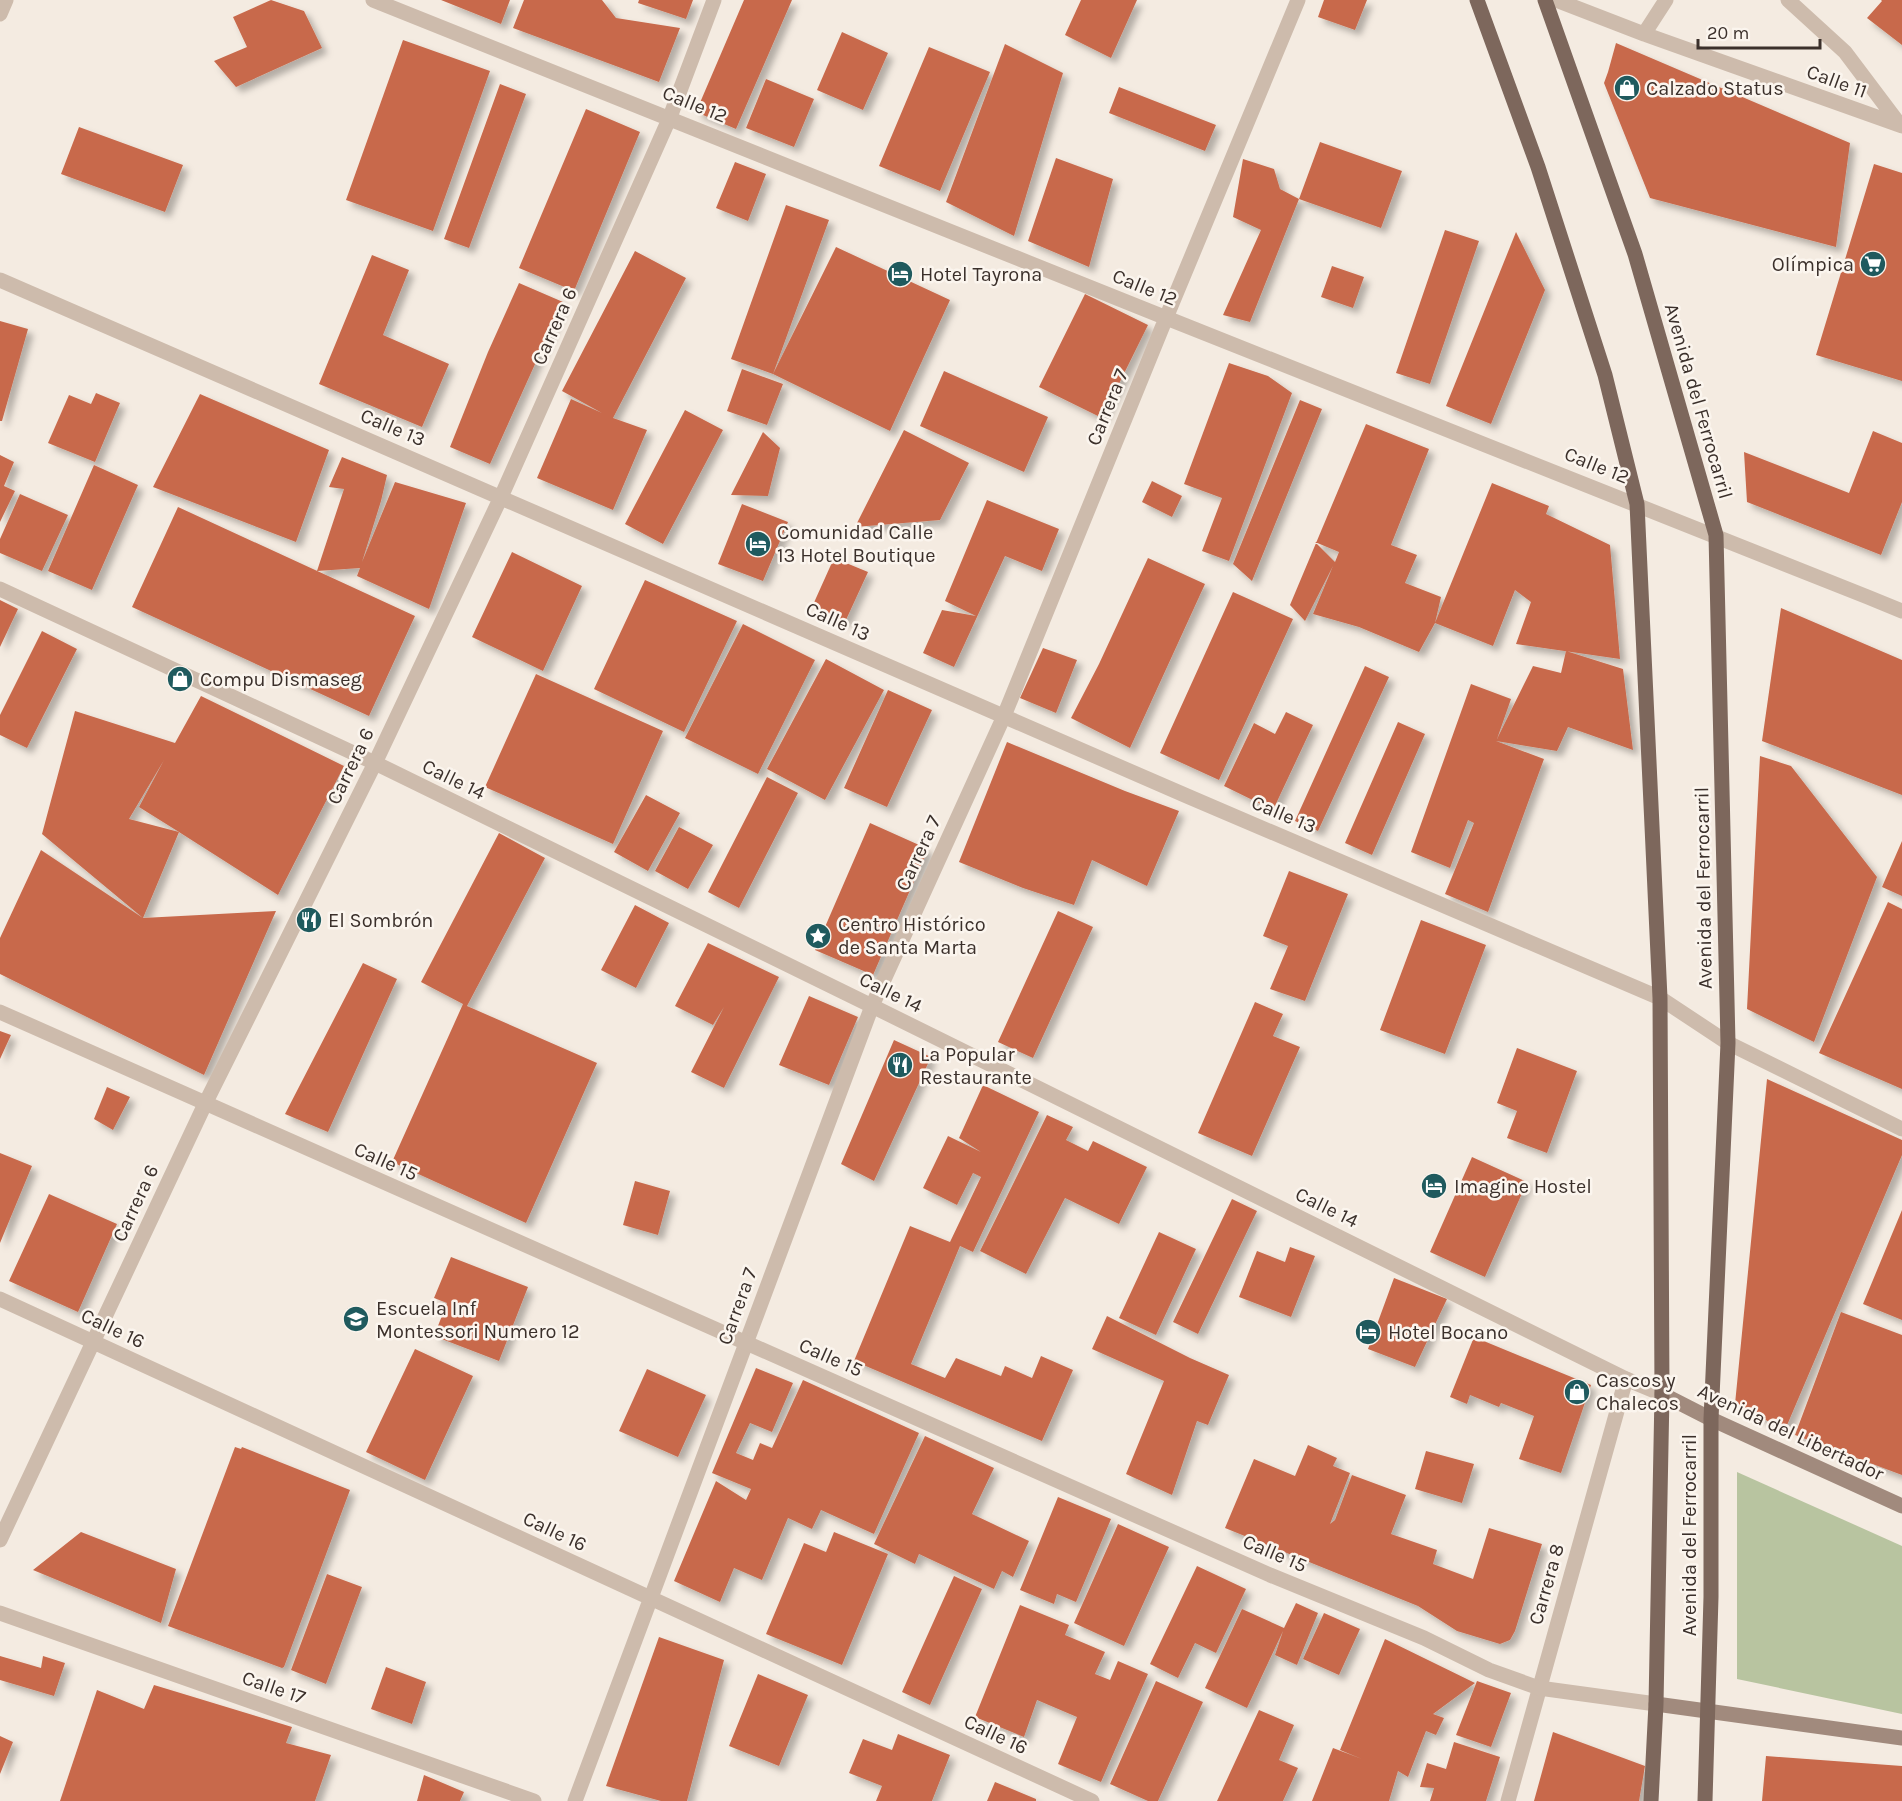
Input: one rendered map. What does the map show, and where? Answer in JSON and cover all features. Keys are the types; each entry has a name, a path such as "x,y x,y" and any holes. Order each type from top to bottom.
{"main road":[{"name":"Avenida del Ferrocarril","path":"1477,0 1538,167 1605,375 1637,504 1660,998 1662,1394 1656,1704 1651,1801"},
{"name":"Avenida del Ferrocarril","path":"1545,0 1635,254 1716,536 1728,1043 1711,1419 1711,1597 1704,1801"},
{"name":"Avenida del Libertador","path":"1662,1394 1711,1419 1902,1506"},
{"path":"1656,1704 1902,1738"}],"street":[{"path":"0,14 6,0"},
{"name":"Calle 12","path":"372,0 670,117 1166,318 1902,611"},
{"name":"Carrera 6","path":"0,1540 205,1104 375,763 501,496 670,117 714,0"},
{"name":"Carrera 7","path":"575,1801 872,1006 1004,716 1298,0"},
{"name":"Calle 11","path":"1556,0 1644,34 1902,125"},
{"path":"1644,34 1666,0"},
{"path":"1788,0 1845,52 1902,125"},
{"name":"Calle 13","path":"0,280 1660,998 1728,1043 1902,1129"},
{"name":"Calle 14","path":"0,589 375,763 1626,1379 1662,1394"},
{"name":"Calle 15","path":"0,1012 1270,1575 1424,1638 1489,1670 1539,1688 1656,1704"},
{"name":"Calle 16","path":"0,1299 1092,1801"},
{"name":"Carrera 8","path":"1508,1801 1626,1379"},
{"name":"Calle 17","path":"0,1612 534,1801"}],"green space":[{"path":"1737,1472 1902,1546 1902,1714 1737,1679"}],"building":[{"path":"271,0 304,11 322,48 236,87 214,61 247,47 233,17"},
{"path":"441,0 510,0 501,24"},
{"path":"524,0 602,0 616,18 680,28 659,82 513,28"},
{"path":"639,0 693,0 686,19 638,3"},
{"path":"744,0 792,0 736,129 696,112"},
{"path":"1081,0 1137,0 1111,58 1065,35"},
{"path":"1324,0 1367,0 1355,30 1318,17"},
{"path":"1881,0 1902,0 1902,45 1867,18"},
{"path":"842,32 888,53 863,110 817,90"},
{"path":"403,40 490,71 433,231 346,200"},
{"path":"1616,43 1850,143 1836,247 1650,198 1604,83"},
{"path":"1005,44 1063,73 1014,236 946,202"},
{"path":"929,47 990,72 940,191 879,166"},
{"path":"766,79 814,99 794,147 746,128"},
{"path":"500,84 526,94 469,248 444,239"},
{"path":"1119,87 1216,125 1205,151 1109,113"},
{"path":"586,109 640,132 574,291 519,268"},
{"path":"79,127 183,165 165,212 61,174"},
{"path":"1320,142 1402,171 1381,228 1299,199"},
{"path":"1056,158 1113,179 1089,267 1028,241"},
{"path":"1243,159 1274,169 1280,189 1299,199 1250,322 1223,315 1261,230 1233,217"},
{"path":"735,162 766,174 748,221 716,208"},
{"name":"Olímpica","path":"1874,164 1902,173 1902,381 1816,355"},
{"path":"786,205 829,220 773,374 731,359"},
{"path":"1445,230 1479,241 1430,384 1396,373"},
{"path":"1516,232 1545,290 1491,424 1446,406"},
{"path":"836,247 950,300 890,431 773,374"},
{"path":"635,251 686,278 613,418 647,430 613,510 537,478 571,399 602,413 562,391"},
{"path":"372,255 409,270 383,335 449,364 422,427 319,384"},
{"path":"1332,266 1364,277 1353,308 1321,297"},
{"path":"519,283 563,302 490,464 450,447 488,352"},
{"path":"1085,294 1148,325 1102,418 1039,387"},
{"path":"0,321 28,329 2,421 0,421"},
{"path":"1229,363 1268,376 1292,393 1229,561 1202,551 1222,498 1184,484"},
{"path":"742,369 783,384 767,425 727,411"},
{"path":"944,371 1048,417 1024,472 920,426"},
{"path":"96,393 120,403 95,462 48,443 69,395 91,404"},
{"path":"200,394 329,450 296,542 153,487"},
{"path":"1300,400 1322,409 1252,581 1233,564"},
{"path":"685,410 723,430 663,544 625,524"},
{"path":"1366,424 1429,449 1391,545 1417,555 1405,583 1441,597 1435,623 1419,652 1359,627 1313,614 1333,566 1305,621 1290,605 1316,543","holes":["1316,543 1339,552 1335,562"]},
{"path":"904,430 969,463 940,520 855,527"},
{"path":"1873,431 1902,443 1902,502 1881,555 1747,502 1744,452 1849,493"},
{"path":"763,432 780,448 768,496 731,495"},
{"path":"0,455 14,462 4,486 15,491 0,522"},
{"path":"342,457 387,475 362,562 395,482 466,503 429,609 357,576 360,568 317,571 344,489 329,487"},
{"path":"94,465 138,485 92,590 48,571"},
{"path":"1152,481 1182,496 1172,517 1142,502"},
{"path":"1492,483 1549,506 1546,514 1610,545 1620,659 1516,644 1531,602 1515,590 1493,646 1435,623"},
{"path":"20,494 68,515 42,571 0,553 0,539"},
{"path":"987,500 1059,529 1042,571 1005,556 954,667 923,653 942,610 976,616 945,601"},
{"path":"742,504 788,522 763,581 718,564"},
{"path":"178,507 415,616 369,716 132,607"},
{"path":"512,552 582,586 543,671 472,637"},
{"path":"834,558 868,572 845,622 812,607"},
{"path":"1148,558 1205,584 1130,748 1071,718 1099,664"},
{"path":"645,580 737,621 684,732 594,689"},
{"path":"1233,592 1293,619 1219,780 1160,753"},
{"path":"0,600 18,609 0,647"},
{"path":"1781,608 1902,660 1902,795 1762,741"},
{"path":"743,624 815,660 758,774 685,738"},
{"path":"42,631 77,649 27,748 0,735 0,715"},
{"path":"1043,648 1077,660 1056,713 1020,698"},
{"path":"1566,651 1623,669 1633,750 1568,727 1557,751 1496,741 1544,759 1488,912 1445,894 1474,823 1468,820 1450,868 1411,852 1471,684 1511,699 1497,739 1533,666 1561,673"},
{"path":"826,659 884,690 825,800 767,769"},
{"path":"1365,666 1389,677 1318,831 1295,821"},
{"path":"536,674 663,731 613,844 485,787"},
{"path":"888,690 932,710 887,807 844,788"},
{"path":"201,696 344,766 278,895 179,832 143,918 42,834 75,711 175,743","holes":["164,760 139,807 179,832 129,819"]},
{"path":"1286,712 1313,725 1273,810 1224,786 1254,723 1275,734"},
{"path":"1398,722 1425,734 1372,855 1345,843"},
{"path":"1007,742 1179,811 1147,886 1092,860 1074,905 1023,888 959,862"},
{"path":"1760,756 1791,766 1877,877 1814,1042 1747,1009"},
{"path":"767,777 798,793 739,908 708,892"},
{"path":"646,795 680,813 648,871 614,852"},
{"path":"870,823 928,849 873,975 815,950"},
{"path":"679,827 713,845 688,889 655,871"},
{"path":"499,833 545,858 467,1006 597,1063 526,1223 392,1162 463,1004 421,982"},
{"path":"1902,841 1902,896 1882,887"},
{"path":"41,850 143,918 276,911 204,1075 0,974 0,938"},
{"path":"1289,871 1348,894 1305,1001 1270,989 1288,946 1263,936"},
{"path":"1888,902 1902,909 1902,1089 1819,1053"},
{"path":"635,905 669,923 636,988 601,970"},
{"path":"1058,911 1093,927 1033,1058 998,1042"},
{"path":"1421,920 1486,945 1445,1054 1380,1030"},
{"path":"708,943 779,977 724,1088 691,1072 724,1007 713,1025 675,1006"},
{"path":"363,963 397,979 328,1132 285,1114"},
{"path":"809,996 858,1017 829,1085 779,1065"},
{"path":"1255,1002 1283,1014 1273,1036 1300,1047 1252,1156 1198,1133"},
{"path":"0,1031 11,1035 0,1059"},
{"path":"894,1040 931,1057 874,1181 841,1164"},
{"path":"1517,1048 1577,1071 1547,1153 1507,1138 1517,1111 1497,1103"},
{"path":"1767,1079 1902,1140 1902,1155 1785,1430 1735,1404"},
{"path":"983,1085 1039,1112 973,1252 960,1246 911,1364 945,1378 956,1358 1001,1376 1005,1366 1032,1378 1041,1356 1073,1370 1042,1441 854,1361 910,1226 950,1242 981,1177 973,1173 957,1205 923,1188 948,1136 981,1152 959,1138"},
{"path":"107,1087 130,1097 113,1130 94,1119"},
{"path":"1047,1115 1073,1127 1066,1140 1088,1151 1093,1141 1147,1167 1119,1224 1065,1198 1026,1274 980,1251"},
{"path":"0,1153 32,1166 0,1243"},
{"path":"1472,1157 1527,1182 1485,1277 1430,1252"},
{"path":"635,1181 670,1191 658,1235 623,1225"},
{"path":"49,1194 117,1224 78,1312 9,1281"},
{"path":"1232,1199 1257,1211 1198,1334 1173,1322"},
{"path":"1902,1210 1902,1320 1863,1304"},
{"path":"1159,1232 1196,1249 1156,1335 1119,1318"},
{"path":"1290,1247 1315,1256 1291,1317 1239,1297 1257,1251 1285,1262"},
{"path":"451,1257 528,1287 499,1361 434,1336 447,1303 434,1298"},
{"path":"1394,1278 1447,1299 1415,1367 1368,1349"},
{"path":"1841,1312 1902,1335 1902,1475 1795,1435"},
{"path":"1107,1316 1229,1375 1208,1425 1197,1421 1172,1495 1126,1474 1164,1381 1092,1349"},
{"path":"1474,1337 1591,1385 1561,1473 1519,1459 1534,1416 1501,1403 1499,1407 1470,1395 1467,1404 1450,1397"},
{"path":"415,1349 473,1376 425,1480 366,1452"},
{"path":"756,1368 793,1383 772,1432 750,1423 736,1453 753,1460 760,1443 772,1448 803,1380 919,1433 874,1534 821,1510 812,1529 788,1518 762,1580 734,1568 720,1602 674,1581 716,1481 746,1500 751,1489 712,1473"},
{"path":"647,1369 706,1395 678,1457 619,1431"},
{"path":"925,1436 994,1468 972,1514 1029,1541 1013,1577 1002,1571 994,1589 919,1554 915,1564 874,1544"},
{"path":"1308,1445 1337,1458 1333,1466 1350,1473 1330,1524 1335,1520 1352,1475 1406,1495 1391,1534 1437,1550 1433,1564 1473,1579 1489,1528 1542,1544 1515,1631 1510,1640 1500,1644 1457,1631 1418,1606 1225,1528 1254,1459 1295,1476"},
{"path":"235,1447 241,1449 242,1447 350,1490 282,1668 168,1626"},
{"path":"1426,1451 1474,1464 1462,1503 1415,1489"},
{"path":"1058,1497 1111,1519 1076,1602 1057,1594 1054,1604 1020,1590"},
{"path":"1118,1524 1169,1547 1124,1646 1074,1623"},
{"path":"81,1532 176,1569 161,1623 33,1570"},
{"path":"834,1532 888,1554 842,1665 766,1634 804,1543 826,1552"},
{"path":"1197,1566 1246,1589 1216,1653 1195,1643 1178,1678 1150,1664"},
{"path":"327,1574 362,1587 326,1684 291,1670"},
{"path":"954,1576 982,1589 930,1705 902,1692"},
{"path":"1296,1603 1318,1613 1297,1665 1275,1655 1283,1631 1247,1708 1205,1688 1242,1609 1284,1628"},
{"path":"1020,1605 1069,1625 1065,1635 1105,1652 1095,1674 1110,1680 1118,1661 1148,1674 1101,1782 1058,1764 1077,1717 1037,1700 1024,1737 975,1717"},
{"path":"1324,1613 1360,1629 1339,1675 1303,1659"},
{"path":"659,1637 724,1660 687,1801 661,1801 606,1786"},
{"path":"1385,1639 1475,1683 1433,1714 1444,1718 1436,1735 1426,1731 1408,1777 1398,1771 1389,1801 1312,1801 1333,1748 1362,1759 1340,1750"},
{"path":"0,1656 41,1668 43,1656 65,1663 54,1696 0,1680"},
{"path":"386,1667 426,1682 412,1724 371,1709"},
{"path":"758,1674 808,1695 779,1766 729,1746"},
{"path":"1156,1681 1203,1702 1158,1801 1148,1801 1110,1784"},
{"path":"1477,1681 1511,1693 1491,1747 1456,1735"},
{"path":"154,1685 292,1727 286,1743 331,1755 315,1801 60,1801 97,1690 144,1709"},
{"path":"1259,1710 1294,1725 1279,1760 1298,1768 1283,1801 1217,1801"},
{"path":"1553,1732 1645,1766 1639,1801 1534,1801"},
{"path":"898,1734 950,1755 932,1801 876,1801 882,1786 849,1773 863,1739 892,1750"},
{"path":"0,1736 13,1742 0,1774"},
{"path":"1454,1742 1500,1757 1486,1801 1430,1801 1434,1788 1420,1787 1427,1763 1446,1769"},
{"path":"1766,1756 1902,1766 1902,1801 1762,1801"},
{"path":"424,1775 464,1792 460,1801 417,1801"},
{"path":"995,1782 1036,1799 1036,1801 987,1801"}],"place":[{"name":"Calzado Status","path":"1627,88"},
{"name":"Olímpica","path":"1873,264"},
{"name":"Hotel Tayrona","path":"900,274"},
{"name":"Comunidad Calle 13 Hotel Boutique","path":"758,544"},
{"name":"Compu Dismaseg","path":"180,679"},
{"name":"El Sombrón","path":"309,920"},
{"name":"Centro Histórico de Santa Marta","path":"818,936"},
{"name":"La Popular Restaurante","path":"900,1065"},
{"name":"Imagine Hostel","path":"1434,1186"},
{"name":"Escuela Inf Montessori Numero 12","path":"356,1319"},
{"name":"Hotel Bocano","path":"1368,1332"},
{"name":"Cascos y Chalecos","path":"1577,1392"}]}
